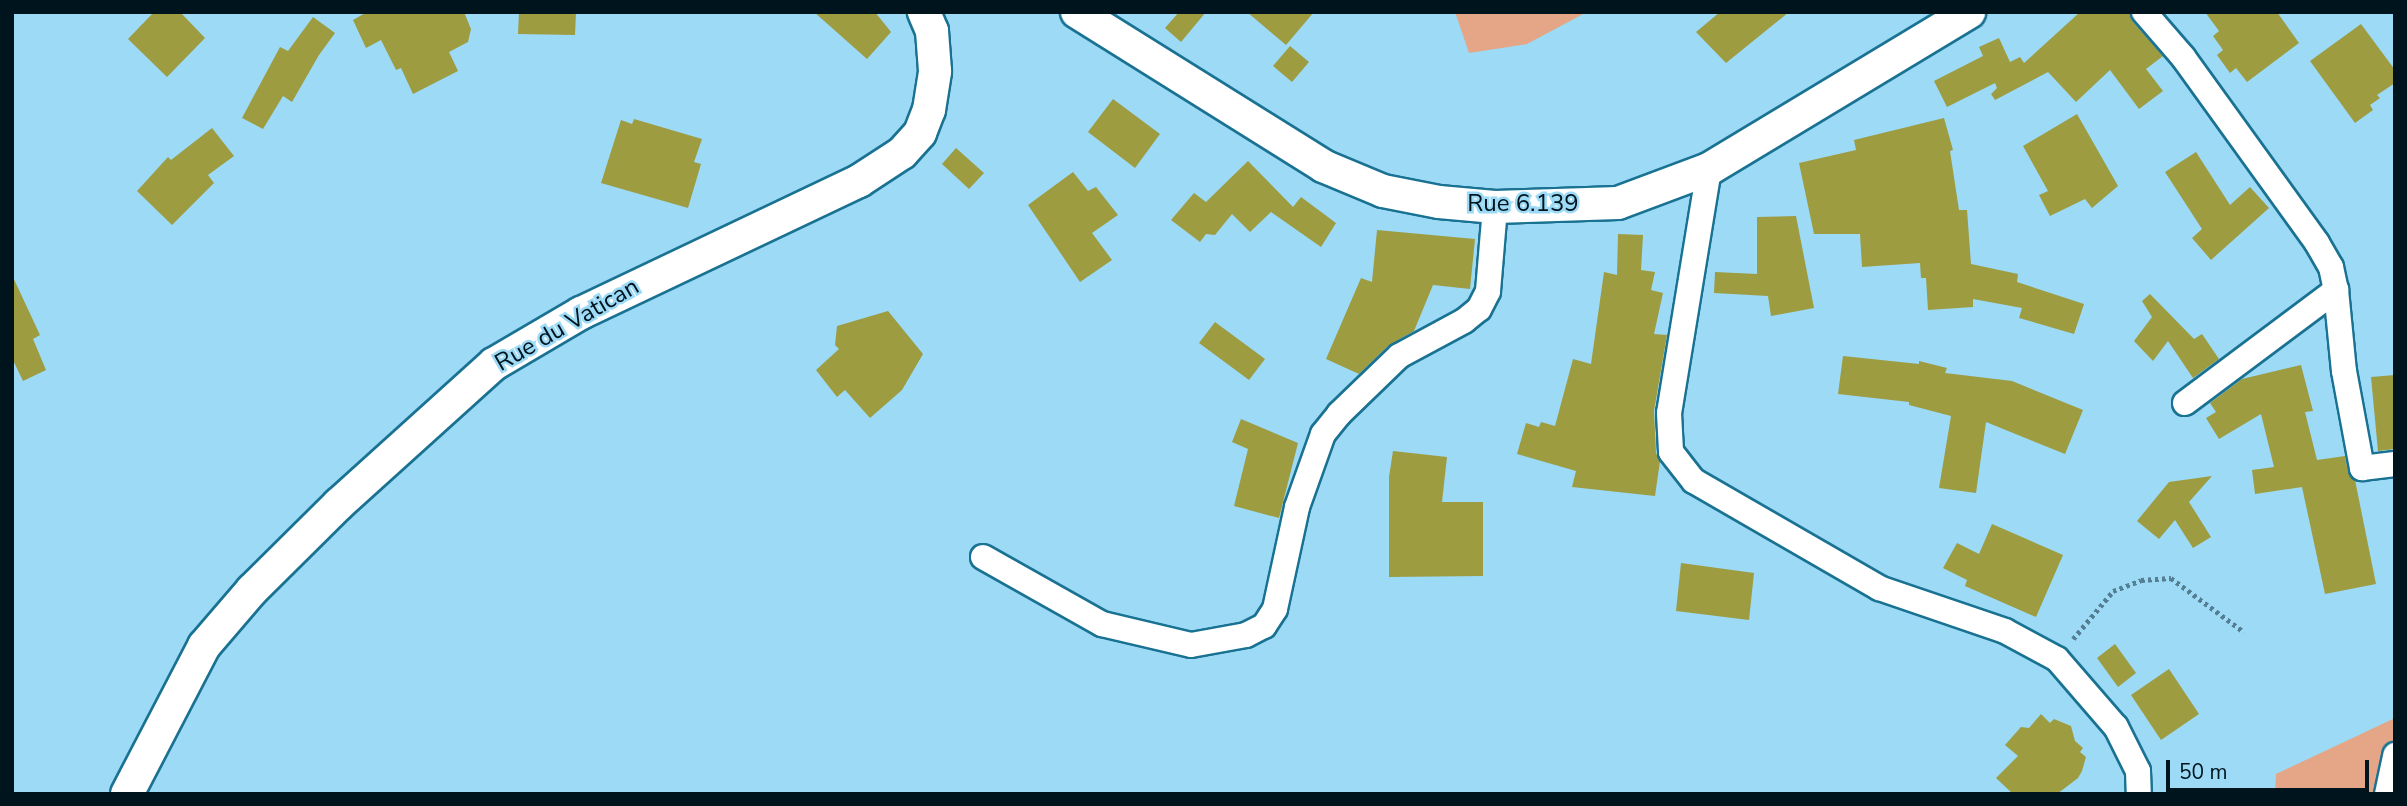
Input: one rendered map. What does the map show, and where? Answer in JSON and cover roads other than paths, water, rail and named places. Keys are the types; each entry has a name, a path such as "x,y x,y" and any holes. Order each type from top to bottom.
{"street":[{"name":"Rue du Vatican","path":"127,794 204,646 252,590 339,504 494,364 581,313 859,181 901,153 920,133 932,97 936,71 932,31 924,12"},
{"name":"Rue 6.139","path":"1077,12 1323,166 1383,191 1439,202 1495,207 1618,203 1709,169 1969,12"},
{"path":"2144,12 2183,57 2318,243 2331,267 2336,290 2344,371 2362,468 2395,464"},
{"path":"1709,169 1671,401 1671,452 1694,481 1879,588 2005,631 2057,659 2116,727 2138,771 2139,794"},
{"path":"983,558 1102,624 1191,645 1246,635 1264,626 1275,609 1297,507 1323,434 1339,414 1399,356 1464,321 1479,309 1488,291 1495,207"},
{"path":"2185,403 2336,290"},
{"path":"2387,794 2395,755"}]}
